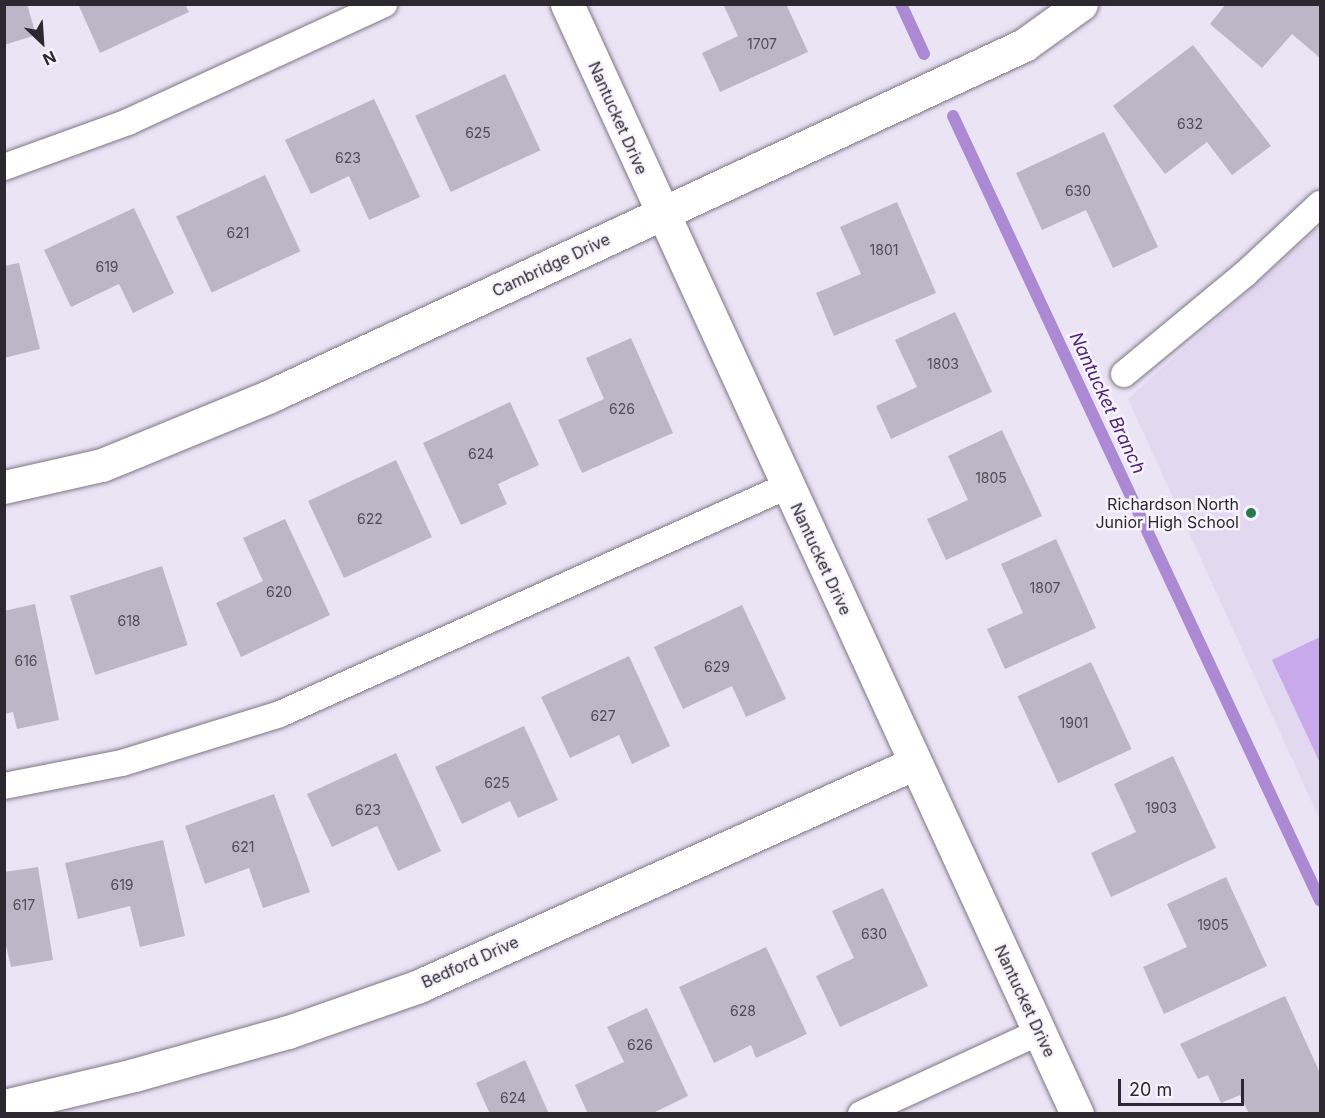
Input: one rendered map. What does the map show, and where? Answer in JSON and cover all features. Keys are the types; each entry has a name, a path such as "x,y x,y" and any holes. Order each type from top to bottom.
{"street":[{"name":"Nantucket Drive","path":"567,4 661,215 1077,1113"},
{"name":"Cambridge Drive","path":"4,487 102,465 270,396 1024,45 1081,4"},
{"name":"Bedford Drive","path":"4,1106 134,1075 288,1032 418,986 915,763"}],"lane":[{"path":"4,166 128,122 384,4"},
{"path":"1124,374 1245,274 1320,204"},
{"path":"4,786 122,763 280,714 787,486"},
{"path":"861,1113 1039,1032"}],"shaded area":[{"name":"Richardson North Junior High School","path":"1320,226 1320,820 1128,399"},
{"path":"1320,637 1320,763 1272,660"}],"building":[{"path":"4,4 27,4 36,35 4,45"},
{"path":"78,4 185,4 189,12 100,53"},
{"path":"723,4 786,4 808,52 720,92 702,53 738,36"},
{"path":"1226,4 1320,4 1320,58 1292,34 1262,68 1210,24"},
{"path":"1193,45 1271,146 1232,175 1207,142 1165,174 1113,106"},
{"path":"505,74 540,150 451,192 415,116"},
{"path":"374,99 420,197 369,220 349,176 311,194 285,140"},
{"path":"1104,132 1158,247 1113,268 1086,210 1042,230 1016,173"},
{"path":"265,175 300,251 212,293 176,216"},
{"path":"897,202 936,293 834,336 816,293 861,274 840,227"},
{"path":"134,208 174,293 133,313 119,284 71,307 44,250"},
{"path":"19,263 40,349 4,358 4,266"},
{"path":"955,312 992,392 891,439 876,406 917,387 895,340"},
{"path":"631,338 673,433 582,473 558,420 604,399 586,358"},
{"path":"510,402 539,465 498,484 507,504 461,525 423,443"},
{"path":"1002,430 1042,516 946,560 927,519 968,500 948,456"},
{"path":"396,460 432,537 344,578 308,501"},
{"path":"285,519 330,615 241,657 216,603 263,581 243,538"},
{"path":"1056,539 1096,628 1005,669 987,629 1023,613 1001,564"},
{"path":"162,566 188,645 95,675 70,596"},
{"path":"35,604 59,720 17,729 13,712 4,714 4,611"},
{"path":"742,605 786,699 746,717 732,686 683,709 654,647"},
{"path":"629,656 670,746 632,764 619,735 570,758 541,697"},
{"path":"1091,662 1132,749 1058,783 1018,696"},
{"path":"524,726 558,800 518,818 510,801 462,824 435,767"},
{"path":"396,753 441,851 398,871 377,826 332,847 307,794"},
{"path":"1173,756 1216,848 1111,897 1091,853 1136,832 1114,784"},
{"path":"274,794 310,892 263,908 249,868 205,884 185,826"},
{"path":"163,840 185,936 140,947 130,906 78,919 65,863"},
{"path":"38,867 53,960 11,967 4,937 4,872"},
{"path":"1226,877 1267,966 1164,1014 1143,967 1187,947 1167,904"},
{"path":"883,888 928,986 840,1027 816,976 854,958 832,911"},
{"path":"766,947 807,1034 756,1058 751,1045 714,1063 679,987"},
{"path":"1285,996 1320,1073 1320,1114 1249,1114 1240,1095 1221,1103 1208,1075 1198,1079 1180,1044"},
{"path":"647,1008 688,1096 651,1114 588,1114 575,1085 624,1062 607,1027"},
{"path":"525,1060 549,1114 490,1114 476,1083"}],"waterway":[{"name":"Nantucket Branch","path":"901,4 924,54"},
{"name":"Nantucket Branch","path":"953,116 1320,900"}],"place":[{"name":"Richardson North Junior High School","path":"1251,513"}]}
